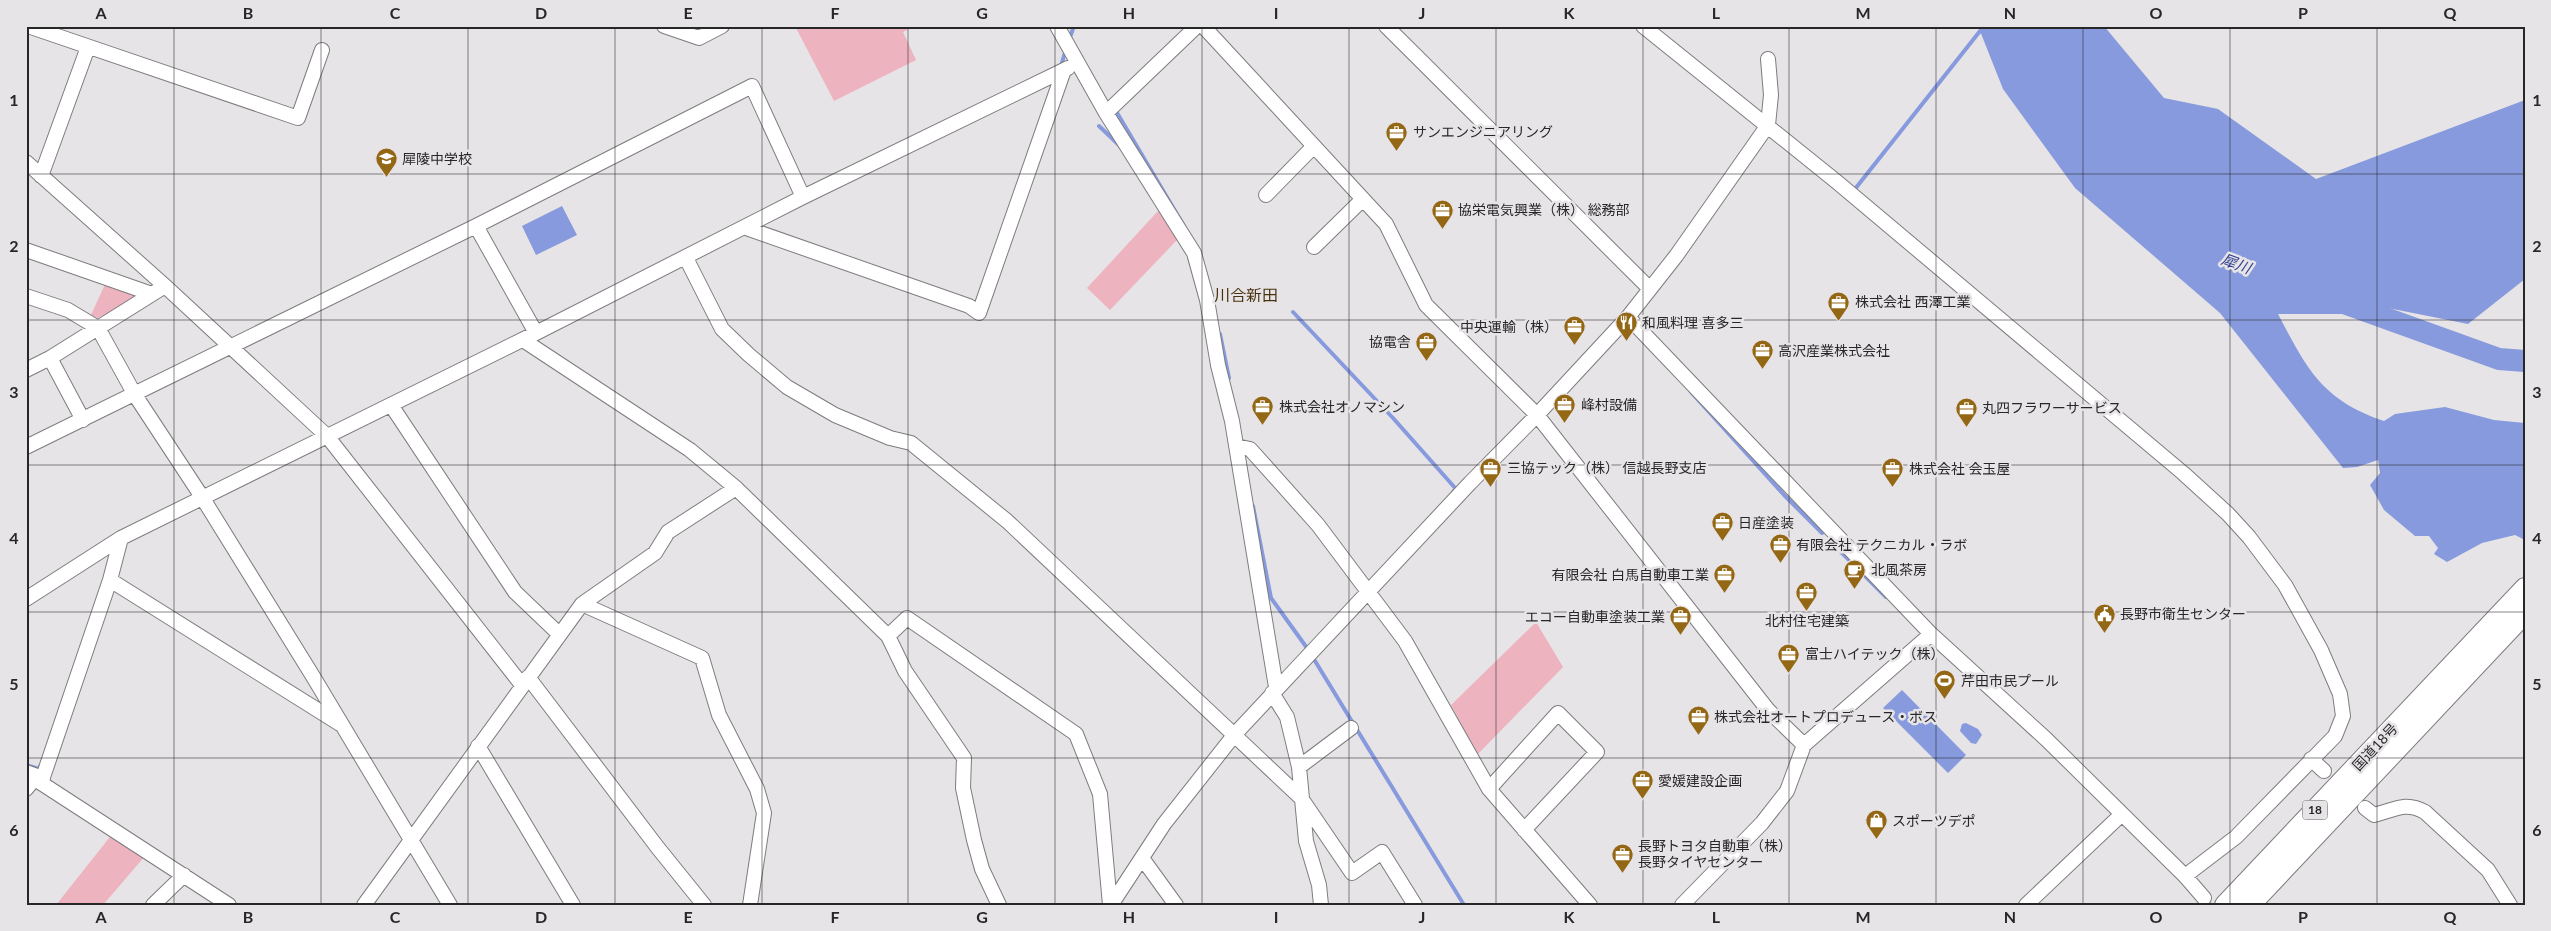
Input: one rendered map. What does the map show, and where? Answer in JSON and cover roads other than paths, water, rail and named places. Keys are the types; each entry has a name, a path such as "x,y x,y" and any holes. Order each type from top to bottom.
{"highway":[{"name":"国道18号","path":"2250,905 2525,588"},
{"name":"国道18号","path":"2225,905 2410,722 2525,613"}],"street":[{"path":"28,26 298,118 322,50"},
{"path":"664,26 699,38 722,26"},
{"path":"1057,26 1106,113 1194,253 1207,300 1218,365 1232,421 1274,690 1287,717 1299,767 1300,798 1306,841 1319,885 1321,905"},
{"path":"1106,113 1197,26"},
{"path":"1203,26 1386,224 1426,305 1537,415 1768,710 1804,745"},
{"path":"1386,26 1650,289"},
{"path":"1643,26 1768,125 2183,473 2249,537 2285,585 2321,650 2340,694 2343,716 2335,736 2236,837 2185,876"},
{"path":"41,176 88,47"},
{"path":"746,228 969,306 979,313 1071,52"},
{"path":"1111,905 1174,810 1234,734 1537,415 1628,317 1650,289 1768,125 1771,95 1768,59"},
{"path":"26,599 121,538 523,340 746,228 803,197 1064,70"},
{"path":"26,448 135,396 476,226 752,86 803,197"},
{"path":"1269,191 1314,146"},
{"path":"26,162 165,286 327,436 704,905"},
{"path":"1314,247 1363,199"},
{"path":"476,226 536,333"},
{"path":"26,250 152,294"},
{"path":"686,258 722,329 749,355 787,388 836,415 890,438 911,443 1007,521 1300,798 1352,873 1382,852 1415,905"},
{"path":"26,370 50,358 165,286"},
{"path":"26,296 68,310 98,328 135,396 202,497 450,905"},
{"path":"1628,317 1932,634 2046,740 2185,876 2204,898"},
{"path":"523,340 690,450 736,488 888,636 905,672 964,758 963,788 974,840 982,869 999,905"},
{"path":"50,358 83,420"},
{"path":"390,405 515,592 559,634"},
{"path":"1236,446 1250,449 1318,525 1405,640 1489,789 1590,905"},
{"path":"364,905 582,604 655,553 668,532 736,488"},
{"path":"26,789 35,776 110,580 121,538"},
{"path":"110,580 342,726"},
{"path":"582,604 702,658 719,715 757,788 764,813 750,905"},
{"path":"888,636 908,618 1076,734 1100,794 1111,905"},
{"path":"1682,905 1762,823 1787,791 1804,745 1932,634"},
{"path":"1489,789 1558,713 1597,752 1524,830"},
{"path":"1299,767 1351,728"},
{"path":"478,746 573,905"},
{"path":"2311,759 2324,771"},
{"path":"35,776 41,783 229,905"},
{"path":"2365,808 2374,815 2401,806 2414,806 2425,812 2488,870 2510,905"},
{"path":"2026,905 2122,814"},
{"path":"1142,858 1176,905"},
{"path":"153,905 184,875"}],"water":[{"path":"1978,26 2104,26 2164,98 2218,109 2316,179 2525,100 2525,279 2468,324 2378,306 2361,314 2278,314 2298,351 2319,380 2345,403 2363,413 2384,421 2395,414 2445,407 2494,420 2525,423 2525,540 2515,535 2482,543 2447,562 2434,554 2438,548 2429,536 2415,536 2384,510 2370,485 2380,473 2378,460 2357,467 2343,468 2220,313 2075,188 2003,89"},
{"path":"562,206 577,235 536,255 522,226"},
{"path":"1902,690 1966,755 1948,773 1883,708"},
{"path":"1966,723 1978,729 1982,735 1976,744 1971,743 1960,731 1962,724"}],"waterway":[{"path":"1069,40 1074,26"},
{"path":"1855,189 1984,26"},
{"path":"1061,66 1066,49"},
{"path":"1116,111 1184,226"},
{"path":"1099,126 1120,146"},
{"name":"犀川","path":"2338,301 2499,359 2525,361"},
{"path":"1293,312 1393,418 1456,489 1453,492"},
{"path":"1220,334 1229,378"},
{"path":"1691,392 1785,496 1822,533"},
{"path":"1253,506 1271,598 1307,648"},
{"path":"1841,552 1886,597"},
{"path":"1312,656 1464,905"},
{"path":"26,765 39,769 40,766"}],"place":[{"name":"サンエンジニアリング","path":"1397,151"},
{"name":"犀陵中学校","path":"386,178"},
{"name":"協栄電気興業（株） 総務部","path":"1442,229"},
{"name":"株式会社 西澤工業","path":"1839,321"},
{"name":"和風料理 喜多三","path":"1626,342"},
{"name":"中央運輸（株）","path":"1574,346"},
{"name":"協電舎","path":"1427,361"},
{"name":"高沢産業株式会社","path":"1762,370"},
{"name":"峰村設備","path":"1565,424"},
{"name":"株式会社オノマシン","path":"1263,426"},
{"name":"丸四フラワーサービス","path":"1966,427"},
{"name":"三協テック（株） 信越長野支店","path":"1491,487"},
{"name":"株式会社 会玉屋","path":"1893,488"},
{"name":"日産塗装","path":"1722,542"},
{"name":"有限会社 テクニカル・ラボ","path":"1780,564"},
{"name":"北風茶房","path":"1855,589"},
{"name":"有限会社 白馬自動車工業","path":"1725,594"},
{"name":"北村住宅建築","path":"1807,612"},
{"name":"長野市衛生センター","path":"2104,633"},
{"name":"エコー自動車塗装工業","path":"1681,636"},
{"name":"富士ハイテック（株）","path":"1789,673"},
{"name":"芹田市民プール","path":"1945,700"},
{"name":"株式会社オートプロデュース・ボス","path":"1698,736"},
{"name":"愛媛建設企画","path":"1642,800"},
{"name":"スポーツデポ","path":"1876,840"},
{"name":"長野トヨタ自動車（株） 長野タイヤセンター","path":"1622,873"}],"district":[{"name":"川合新田","path":"1246,295"}]}
